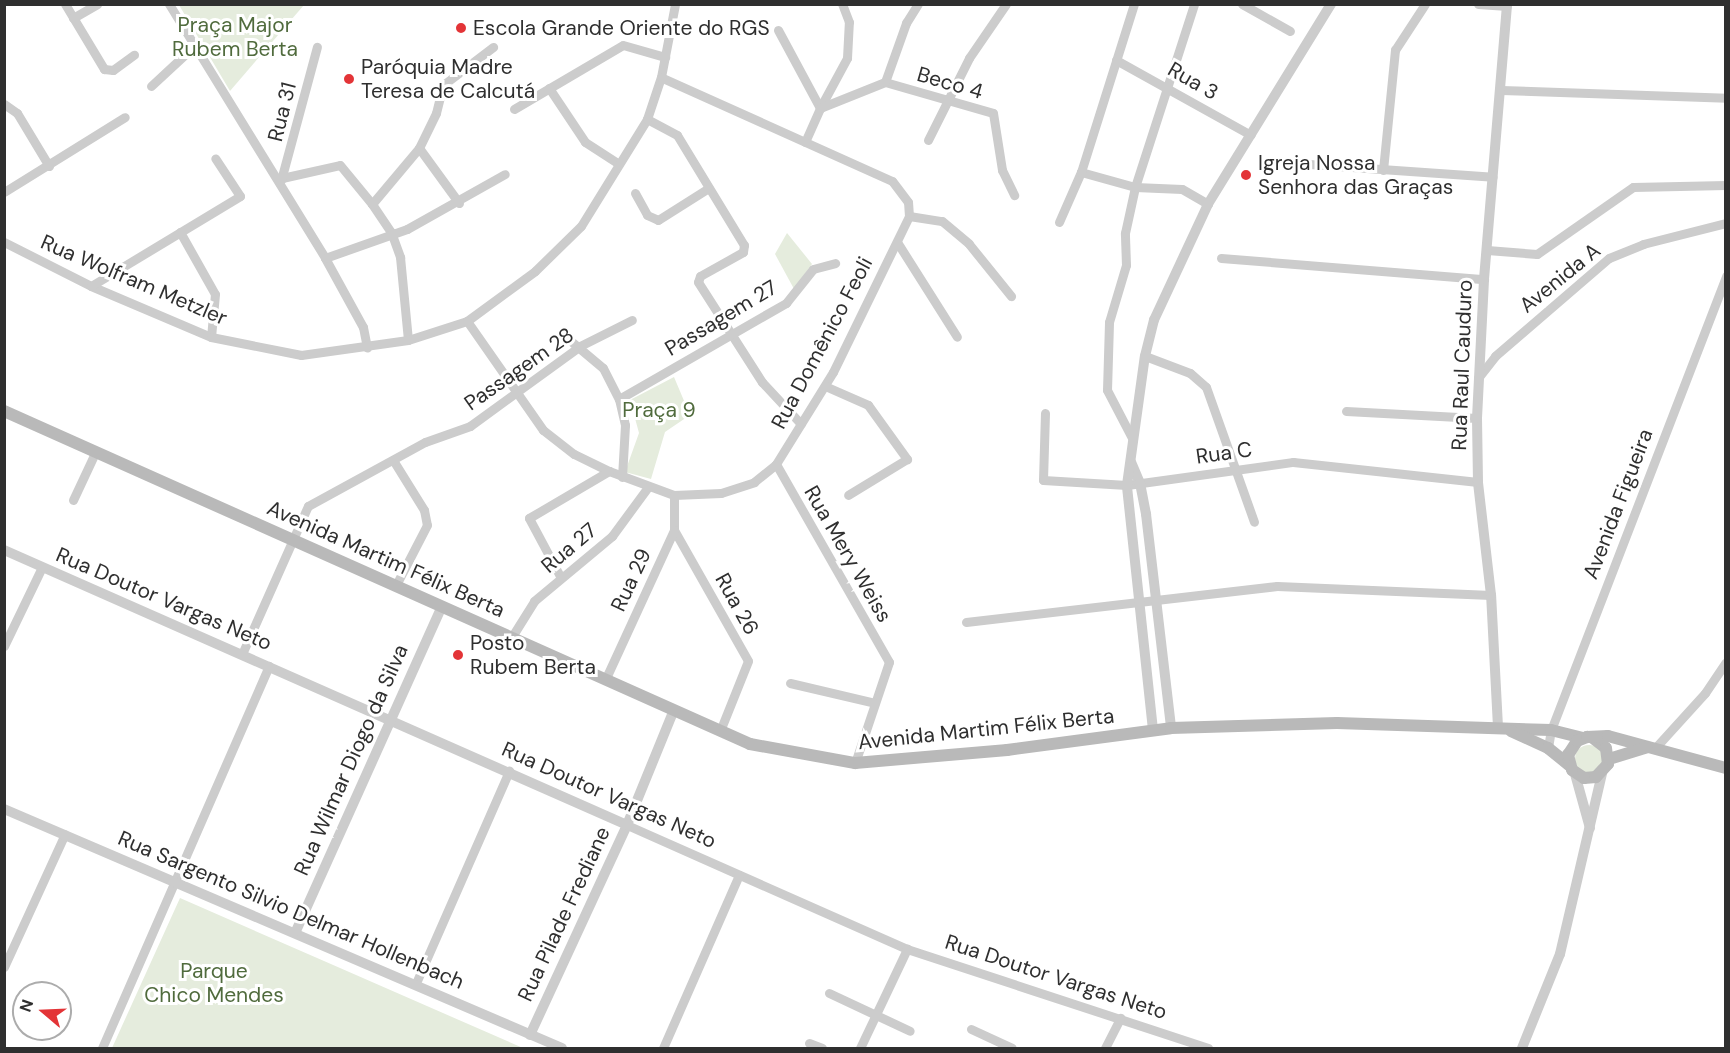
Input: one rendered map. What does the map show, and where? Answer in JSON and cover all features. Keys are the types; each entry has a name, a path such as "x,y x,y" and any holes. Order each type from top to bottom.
{"main road":[{"name":"Avenida Martim Félix Berta","path":"4,411 442,606 513,635 750,744 855,763 1007,750 1153,730 1337,723 1500,727 1551,730 1587,738 1608,736 1725,768"},
{"name":"Avenida Martim Félix Berta","path":"1500,727 1548,748 1572,770"},
{"path":"1587,738 1603,743 1609,759 1602,773 1590,778 1572,770 1569,751 1587,738"},
{"path":"1609,759 1653,747"}],"street":[{"path":"65,4 104,69 113,70 134,55"},
{"path":"73,18 97,4"},
{"path":"169,4 280,181 325,258 363,327 368,348"},
{"name":"Rua Wolfram Metzler","path":"4,242 91,286 211,337 301,355 368,348 408,340 467,321 535,271 581,226 647,119 661,77 675,4"},
{"path":"805,142 847,58 849,22 842,4"},
{"path":"820,108 885,82 906,23 918,4"},
{"path":"928,140 944,102 1006,4"},
{"path":"1132,438 1107,390 1104,361 1109,322 1126,265 1125,233 1136,187 1166,85 1194,4"},
{"path":"1242,4 1290,31"},
{"path":"1153,730 1127,486 1145,356 1154,320 1208,204 1330,4"},
{"path":"1383,170 1395,50 1425,4"},
{"path":"1478,4 1507,5"},
{"path":"1059,222 1081,172 1132,5"},
{"name":"Rua Raul Cauduro","path":"1500,727 1491,595 1478,482 1477,418 1484,279 1507,5"},
{"path":"778,30 820,108"},
{"path":"514,110 622,45 665,57"},
{"path":"151,86 194,46"},
{"name":"Rua 31","path":"280,181 317,47"},
{"path":"372,204 419,148 436,113 443,86 493,48"},
{"name":"Rua 3","path":"1116,60 1166,85 1251,135"},
{"path":"661,77 892,181 908,202 909,216 942,222 969,244 1011,296"},
{"name":"Beco 4","path":"885,82 944,102 993,113 1002,170 1014,195"},
{"path":"549,88 585,142 619,164"},
{"path":"1501,90 1725,98"},
{"path":"4,104 16,113 49,166"},
{"path":"4,192 125,117"},
{"path":"647,119 677,135 709,193 745,250 698,279 762,382 801,424"},
{"path":"419,148 459,202"},
{"path":"91,286 240,196 215,158"},
{"path":"1309,164 1493,177"},
{"path":"280,181 339,165 372,204 391,231 400,257 408,340"},
{"path":"1081,172 1136,187 1182,189 1208,204"},
{"path":"325,258 391,231 407,229 459,202 505,174"},
{"path":"1487,250 1537,254 1633,187 1725,185"},
{"path":"635,193 647,215 658,220 709,193"},
{"name":"Rua Domênico Feoli","path":"467,321 516,395 543,430 574,454 622,477 674,495 721,493 753,482 776,464 825,386 909,216"},
{"name":"Avenida A","path":"1478,378 1495,356 1609,258 1643,244 1725,223"},
{"path":"180,232 215,294 211,337"},
{"path":"897,242 957,337"},
{"path":"1221,258 1484,279"},
{"name":"Passagem 27","path":"619,399 786,303 813,269 836,263"},
{"name":"Avenida Figueira","path":"1548,748 1551,730 1725,276"},
{"name":"Passagem 28","path":"242,654 308,506 450,430 470,426 516,395 576,344 632,320"},
{"path":"576,344 603,368 619,399 625,425 622,477"},
{"path":"1145,356 1190,373 1206,387 1254,522"},
{"path":"1479,356 1495,356"},
{"path":"825,386 868,405 907,459 848,495"},
{"path":"1346,411 1477,418"},
{"name":"Rua C","path":"1045,413 1043,480 1127,486 1236,468 1293,462 1478,482"},
{"path":"73,500 95,453"},
{"path":"393,460 424,510 427,525 396,585"},
{"path":"1131,461 1140,483 1157,599 1172,729"},
{"name":"Rua Mery Weiss","path":"776,464 890,662 875,703"},
{"path":"561,578 529,518 609,471"},
{"name":"Rua 27","path":"513,635 534,601 612,536 648,487"},
{"name":"Rua 26","path":"674,495 674,530 748,661 720,730"},
{"name":"Rua 29","path":"606,678 674,530"},
{"name":"Rua Doutor Vargas Neto","path":"4,550 390,717 907,949 1208,1048"},
{"path":"4,646 42,567"},
{"path":"966,622 1277,586 1491,595"},
{"name":"Rua Wilmar Diogo da Silva","path":"296,931 390,717 442,606"},
{"path":"1653,747 1705,693 1725,662"},
{"path":"102,1048 269,666"},
{"path":"790,683 875,703 855,763"},
{"name":"Rua Pilade Frediane","path":"530,1035 627,825 674,710"},
{"path":"1572,770 1591,835"},
{"path":"416,983 509,771"},
{"path":"1522,1048 1556,967 1591,835 1602,773"},
{"name":"Rua Sargento Silvio Delmar Hollenbach","path":"4,809 176,883 296,931 562,1048"},
{"path":"4,967 65,834"},
{"path":"663,1048 739,875"},
{"path":"860,1048 907,949"},
{"path":"829,993 910,1031"},
{"path":"1105,1048 1120,1018"},
{"path":"971,1029 1012,1048"},
{"path":"809,1043 822,1048"}],"green space":[{"name":"Praça Major Rubem Berta","path":"179,5 304,5 230,91"},
{"path":"787,233 812,264 794,289 775,254"},
{"name":"Praça 9","path":"674,377 690,415 665,432 651,479 625,472 639,433 630,400"},
{"path":"1589,745 1599,749 1603,759 1599,769 1589,773 1579,769 1575,759 1579,749"},
{"name":"Parque Chico Mendes","path":"180,898 324,961 523,1048 112,1048"}],"place":[{"name":"Escola Grande Oriente do RGS","path":"461,28"},
{"name":"Paróquia Madre Teresa de Calcutá","path":"349,79"},
{"name":"Igreja Nossa Senhora das Graças","path":"1246,175"},
{"name":"Posto Rubem Berta","path":"458,655"}]}
